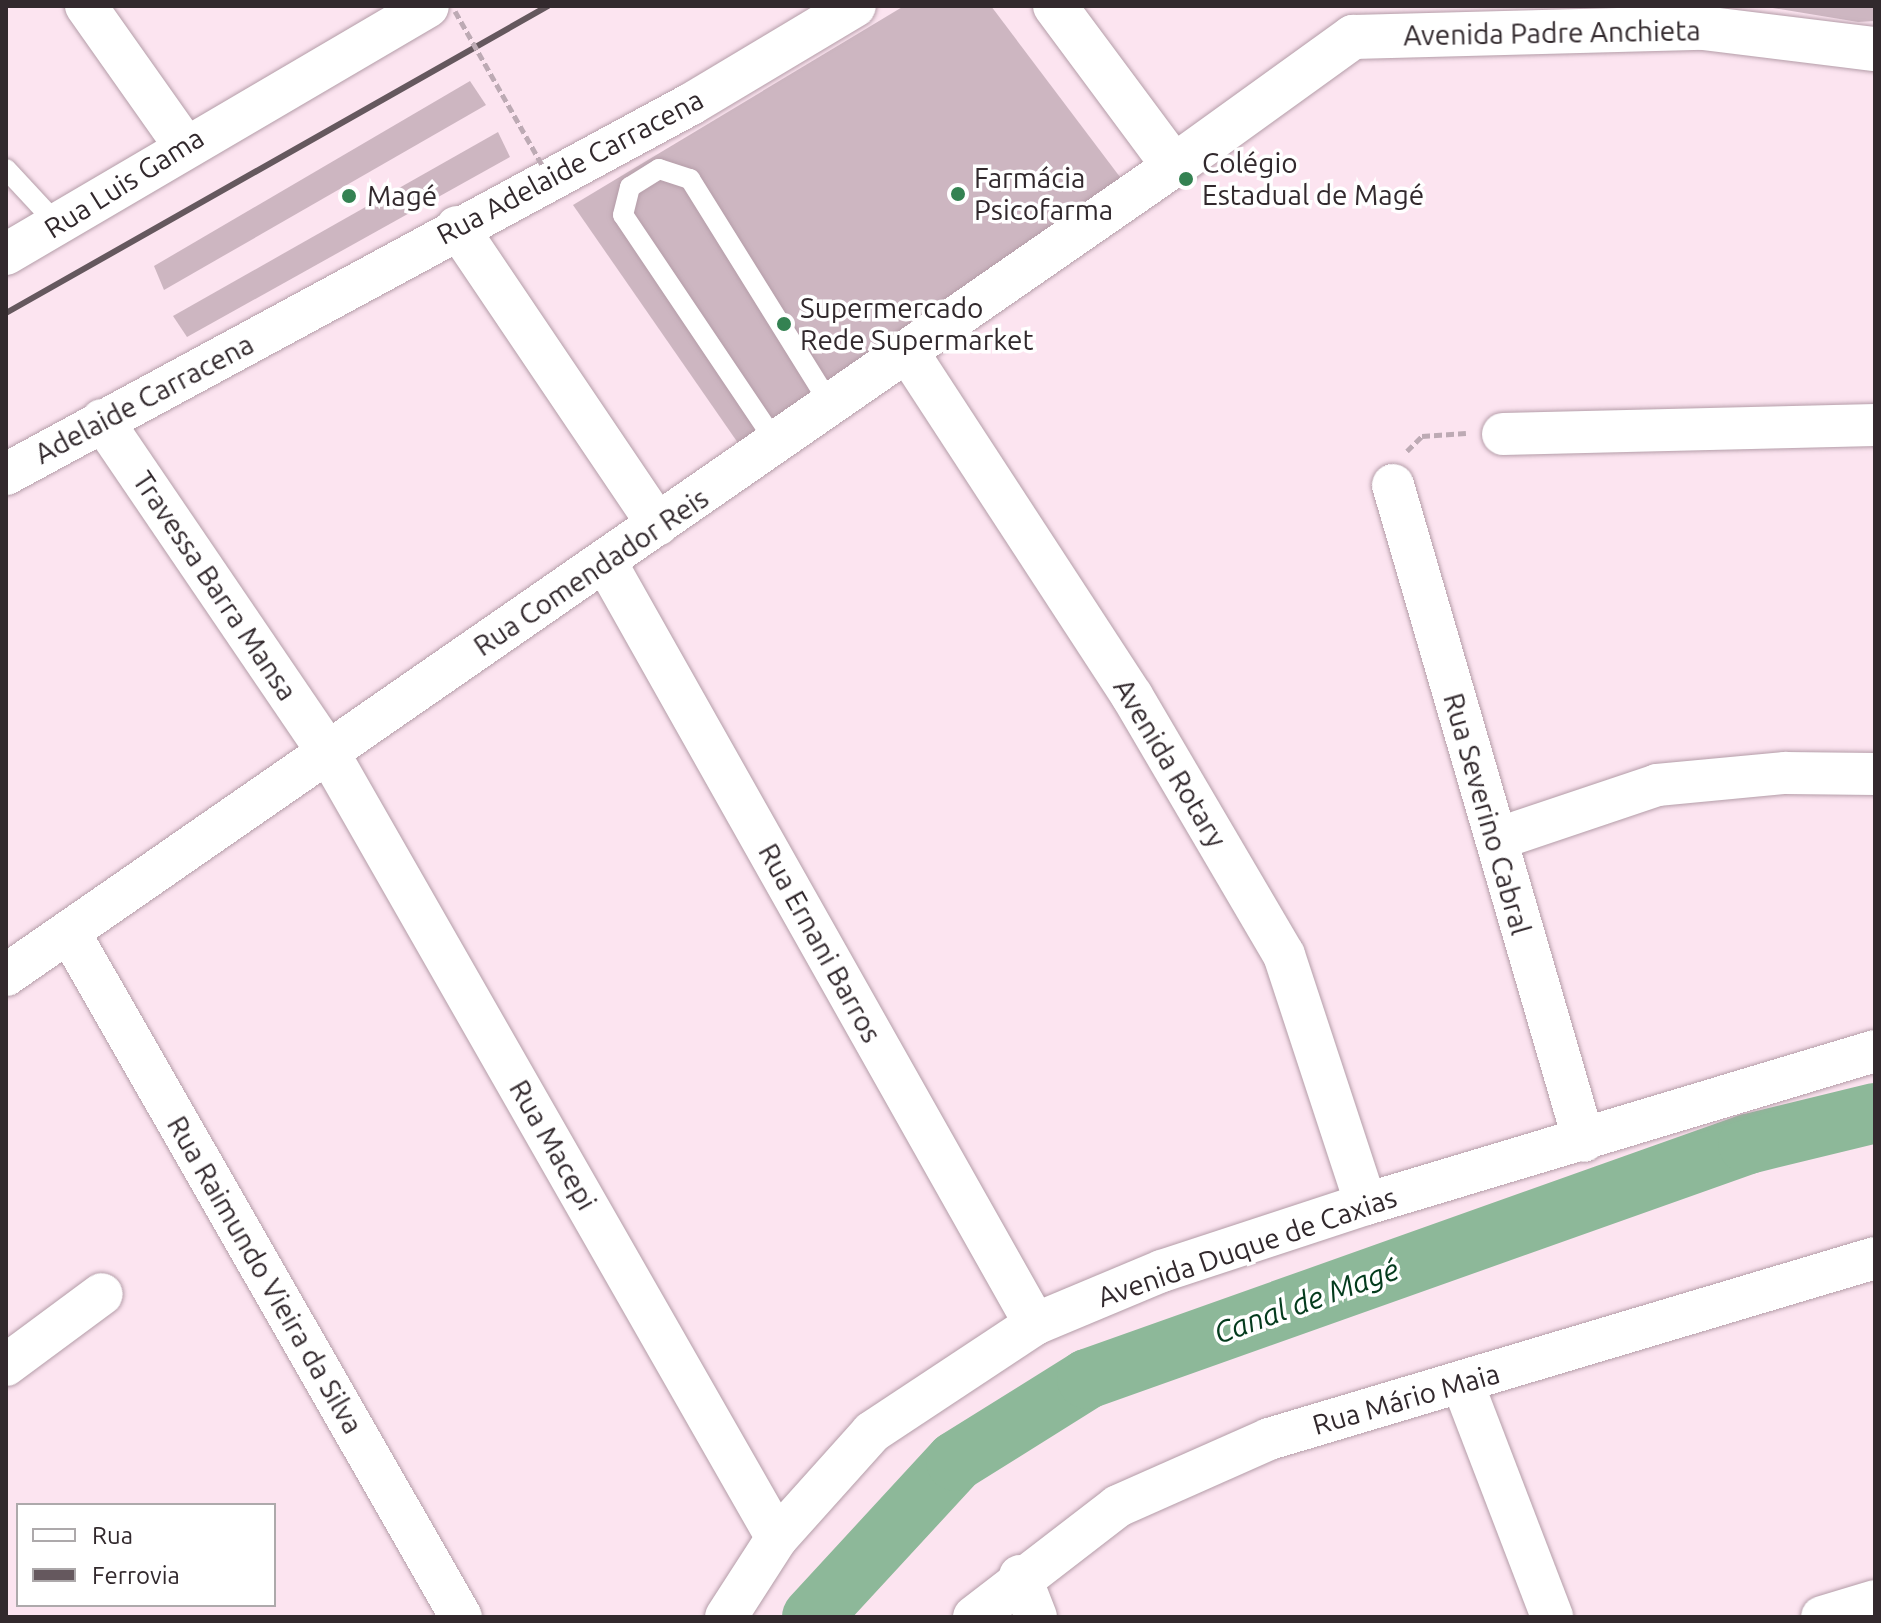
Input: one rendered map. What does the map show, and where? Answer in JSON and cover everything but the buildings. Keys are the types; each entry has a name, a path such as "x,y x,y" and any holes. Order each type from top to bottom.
{"main road":[{"path":"1055,6 1174,166"},
{"name":"Avenida Padre Anchieta","path":"1174,166 1353,37 1703,28 1875,49"}],"street":[{"path":"86,6 184,145"},
{"name":"Rua Adelaide Carracena","path":"283,324 457,227 691,104 855,6"},
{"name":"Rua Luis Gama","path":"6,254 241,111 441,8"},
{"name":"Rua Comendador Reis","path":"13,956 69,932 909,354 1174,166"},
{"path":"457,227 658,525"},
{"name":"Adelaide Carracena","path":"6,474 283,324"},
{"name":"Avenida Rotary","path":"909,354 1132,696 1284,955 1366,1204"},
{"name":"Travessa Barra Mansa","path":"102,420 328,752"},
{"path":"1503,434 1875,425"},
{"name":"Rua Severino Cabral","path":"1393,485 1584,1141"},
{"name":"Rua Ernani Barros","path":"605,561 1035,1324"},
{"name":"Rua Macepi","path":"328,752 777,1538"},
{"path":"1497,839 1657,785 1785,773 1875,774"},
{"name":"Rua Raimundo Vieira da Silva","path":"69,932 461,1617"},
{"name":"Avenida Duque de Caxias","path":"726,1617 777,1538 872,1432 1035,1324 1162,1271 1366,1204 1584,1141 1875,1051"},
{"name":"Rua Mário Maia","path":"974,1617 1020,1576 1118,1506 1269,1439 1875,1258"},
{"path":"6,1365 102,1294"},
{"path":"1462,1382 1552,1617"},
{"path":"1020,1576 1036,1617"},
{"path":"1822,1617 1875,1601"}],"lane":[{"path":"6,169 58,225"},
{"path":"777,444 623,215 630,187 659,169 690,179 832,407"}],"path":[{"path":"441,8 542,165"},
{"path":"1393,485 1401,457 1422,436 1503,434"}],"waterway":[{"name":"Canal de Magé","path":"812,1617 956,1461 1087,1379 1748,1144 1875,1113"}],"railway":[{"path":"6,313 548,6"}],"place":[{"name":"Colégio Estadual de Magé","path":"1186,179"},
{"name":"Farmácia Psicofarma","path":"958,194"},
{"name":"Magé","path":"349,196"},
{"name":"Supermercado Rede Supermarket","path":"784,324"}]}
